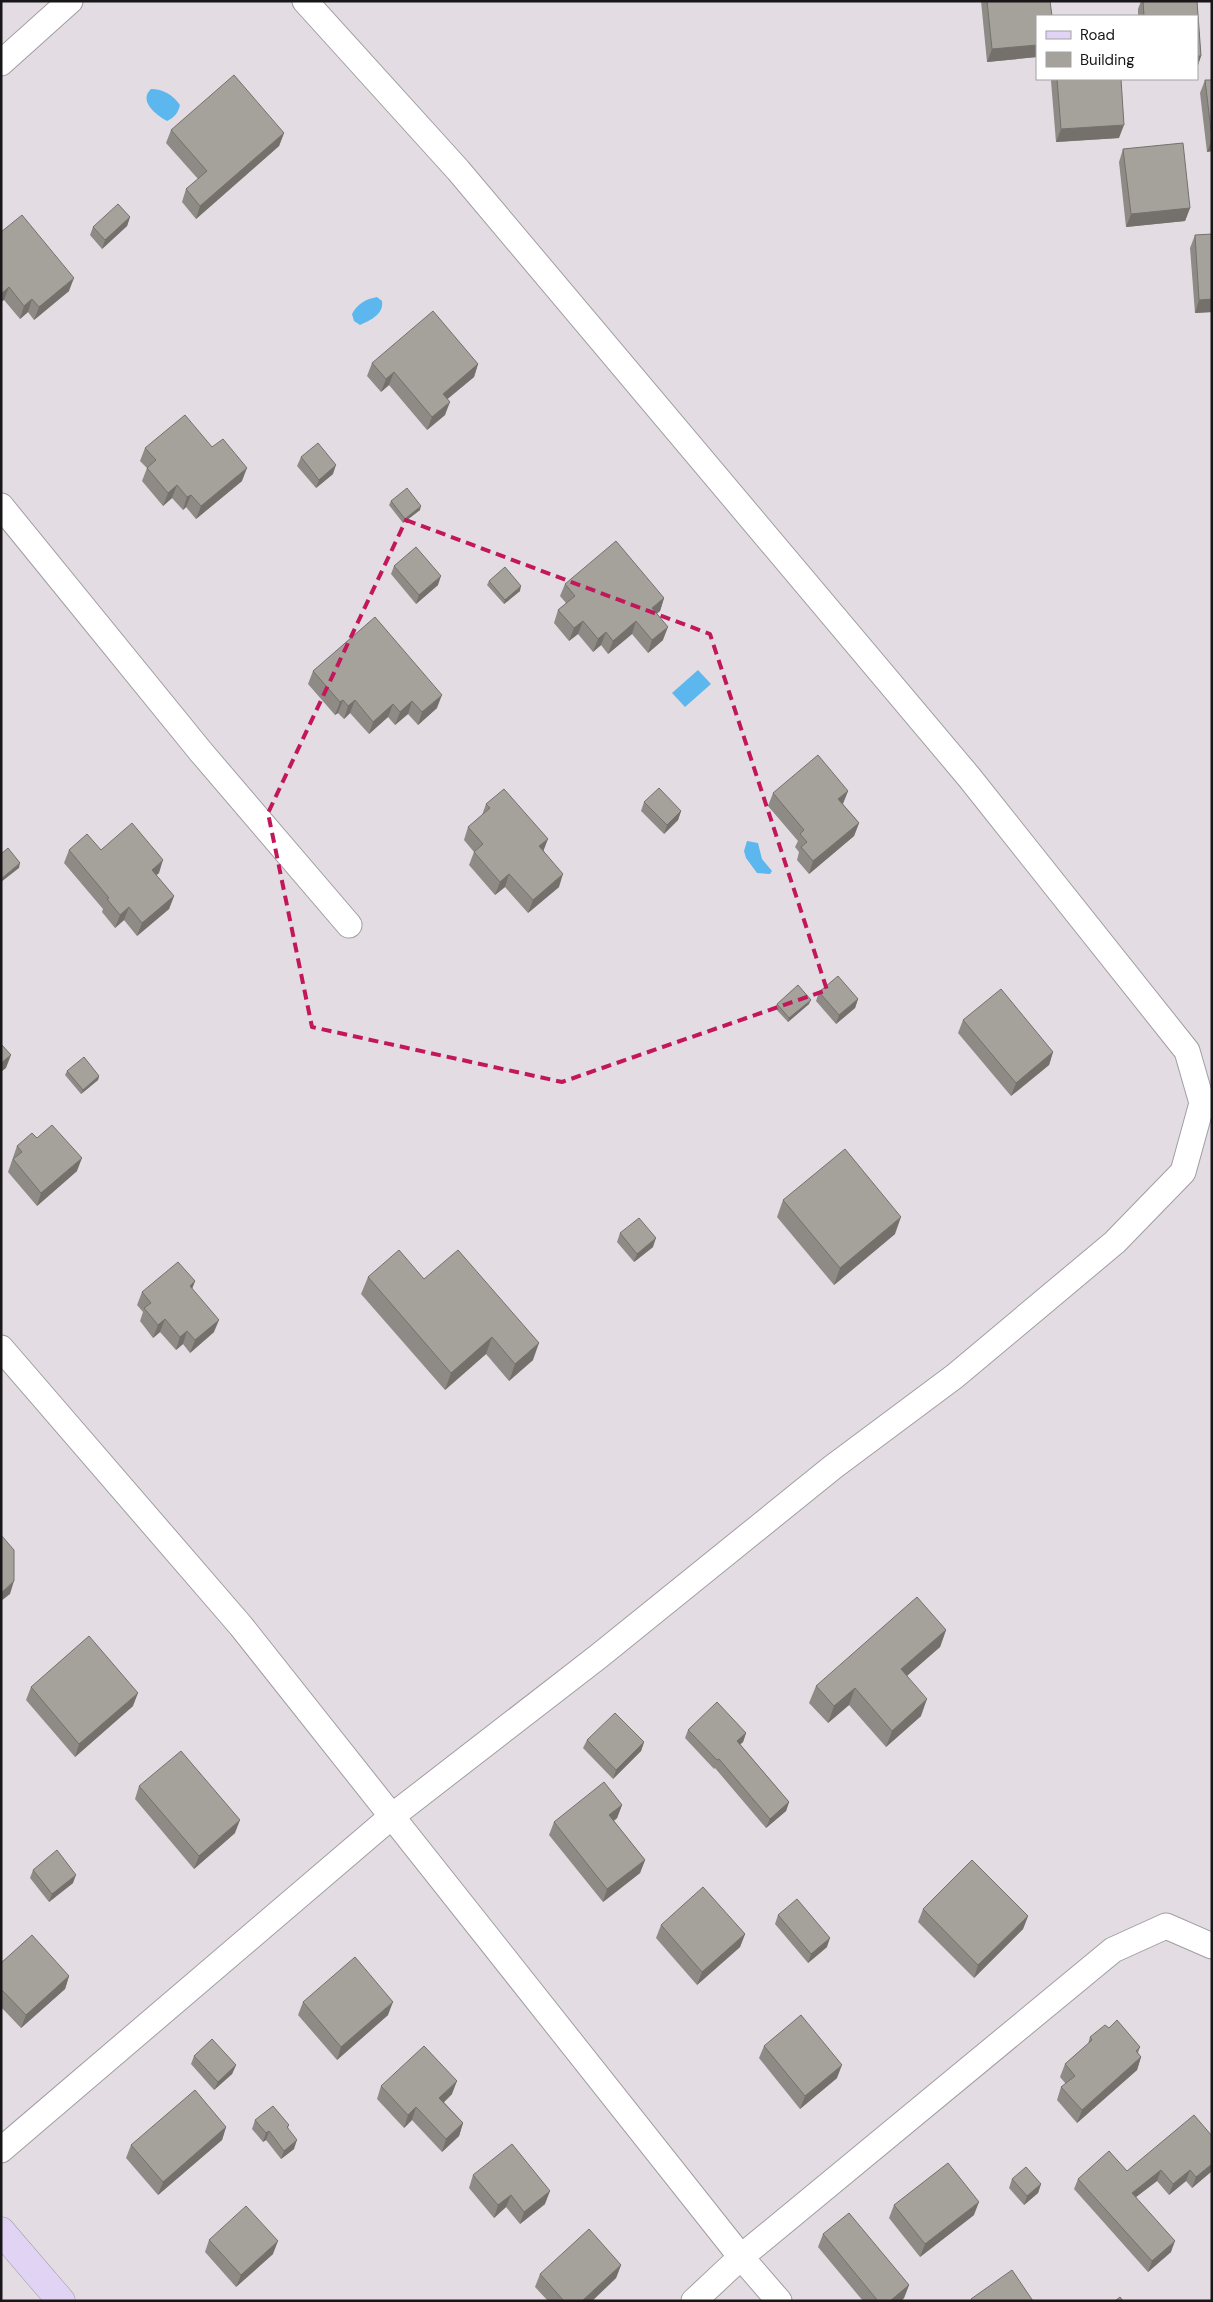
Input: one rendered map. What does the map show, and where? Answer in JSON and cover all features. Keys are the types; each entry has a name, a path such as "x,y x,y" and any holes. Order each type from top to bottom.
{"street":[{"path":"1,63 70,1"},
{"path":"1,2150 392,1817 599,1656 833,1468 955,1376 1115,1242 1183,1172 1202,1103 1188,1051 969,777 458,170 305,1"},
{"path":"1,506 202,752 349,925"},
{"path":"1,1348 241,1626 741,2257 779,2301"},
{"path":"694,2301 741,2257 1113,1950 1166,1926 1212,1946"},
{"path":"1,2232 61,2301"}],"highlighted area":[{"path":"406,520 710,634 827,990 562,1082 312,1027 268,813"}],"water":[{"path":"151,89 167,93 180,105 177,113 172,118 167,121 158,115 147,103 146,98"},
{"path":"377,297 382,301 379,313 360,325 354,321 352,314 356,307"},
{"path":"698,670 711,684 685,707 672,693"},
{"path":"747,841 758,843 762,859 772,871 770,874 757,873 746,858 744,851"}],"building":[{"path":"987,1 1050,1 1052,15 1036,15 1036,45 992,49"},
{"path":"1143,1 1197,1 1201,56 1198,56 1198,15 1144,15"},
{"path":"234,75 284,133 200,206 186,189 207,171 171,130"},
{"path":"1057,80 1121,80 1124,125 1061,129"},
{"path":"1205,80 1212,80 1212,138"},
{"path":"1183,143 1190,208 1131,214 1123,149"},
{"path":"118,204 130,217 105,240 93,227"},
{"path":"22,215 74,278 39,307 32,299 24,306 9,287 1,294 1,232"},
{"path":"1212,234 1212,299 1199,300 1195,235"},
{"path":"433,311 478,364 443,394 450,402 432,417 394,372 386,379 372,363"},
{"path":"185,415 212,447 223,439 247,468 201,506 191,495 187,497 177,485 168,493 147,468 156,460 145,448"},
{"path":"318,443 336,465 319,480 301,457"},
{"path":"407,488 421,506 405,519 391,501"},
{"path":"616,541 664,598 652,608 668,627 652,640 636,621 613,641 606,632 598,639 583,621 574,628 558,610 575,596 565,584"},
{"path":"416,547 441,576 419,595 394,566"},
{"path":"505,567 521,586 505,600 489,581"},
{"path":"375,617 442,695 422,712 412,701 400,712 393,704 373,722 355,700 348,706 343,700 340,702 313,671"},
{"path":"818,755 848,791 838,799 859,823 813,861 801,847 807,842 800,834 804,830 773,793"},
{"path":"659,788 681,811 667,825 644,802"},
{"path":"504,789 548,839 539,846 563,874 533,900 509,874 500,882 474,852 483,844 468,827 490,808 486,804"},
{"path":"132,823 163,860 152,870 174,896 142,923 129,907 120,915 107,899 109,898 69,850 87,834 101,850"},
{"path":"8,848 20,863 1,879 1,854"},
{"path":"838,976 858,999 839,1015 819,992"},
{"path":"798,985 811,1000 789,1018 777,1004"},
{"path":"1001,989 1053,1052 1016,1083 963,1020"},
{"path":"1,1044 11,1055 1,1063"},
{"path":"84,1057 99,1076 83,1090 67,1071"},
{"path":"52,1125 82,1158 41,1193 13,1159 22,1152 17,1146 32,1133 37,1138"},
{"path":"845,1149 901,1217 840,1268 783,1200"},
{"path":"639,1218 656,1238 637,1254 620,1233"},
{"path":"399,1250 424,1279 458,1250 539,1343 515,1364 492,1337 451,1373 368,1277"},
{"path":"178,1262 195,1281 190,1286 219,1320 195,1340 187,1331 180,1337 165,1319 158,1325 144,1308 151,1303 142,1292"},
{"path":"1,1535 14,1550 14,1581 1,1593"},
{"path":"917,1597 946,1630 901,1669 927,1699 892,1731 855,1688 834,1706 816,1686"},
{"path":"89,1636 138,1693 79,1744 31,1687"},
{"path":"717,1702 746,1733 737,1741 789,1802 770,1819 719,1759 717,1760 688,1730"},
{"path":"615,1713 644,1742 616,1770 587,1740"},
{"path":"181,1751 240,1820 199,1856 139,1786"},
{"path":"604,1782 622,1805 609,1815 645,1860 607,1889 554,1822"},
{"path":"57,1850 76,1875 52,1894 33,1870"},
{"path":"972,1860 1028,1916 978,1965 923,1909"},
{"path":"703,1887 745,1934 702,1972 661,1925"},
{"path":"797,1899 830,1938 811,1954 778,1915"},
{"path":"32,1935 69,1976 26,2015 1,1989 1,1963"},
{"path":"355,1957 393,2002 341,2047 303,2002"},
{"path":"801,2015 842,2065 805,2096 764,2046"},
{"path":"1117,2020 1140,2047 1136,2051 1141,2057 1082,2110 1061,2087 1075,2076 1065,2064 1092,2040 1090,2037 1105,2025 1109,2028"},
{"path":"212,2039 236,2065 218,2082 194,2056"},
{"path":"424,2046 457,2081 439,2098 463,2123 446,2139 416,2107 408,2115 381,2086"},
{"path":"195,2090 226,2127 163,2182 131,2145"},
{"path":"273,2106 289,2125 287,2127 297,2140 284,2151 269,2131 266,2133 255,2120"},
{"path":"1194,2115 1212,2136 1212,2164 1196,2177 1190,2170 1173,2184 1161,2170 1132,2193 1175,2241 1152,2261 1078,2179 1109,2151 1127,2171"},
{"path":"512,2144 550,2191 524,2212 511,2195 498,2205 473,2175"},
{"path":"948,2163 979,2202 925,2244 894,2205"},
{"path":"1026,2167 1041,2184 1027,2196 1012,2179"},
{"path":"246,2206 278,2241 241,2275 209,2240"},
{"path":"849,2213 909,2285 890,2301 878,2301 823,2234"},
{"path":"589,2229 621,2265 582,2301 564,2301 540,2274"},
{"path":"1012,2270 1033,2301 972,2301 971,2299"},
{"path":"1120,2297 1123,2301 1115,2301"}]}
